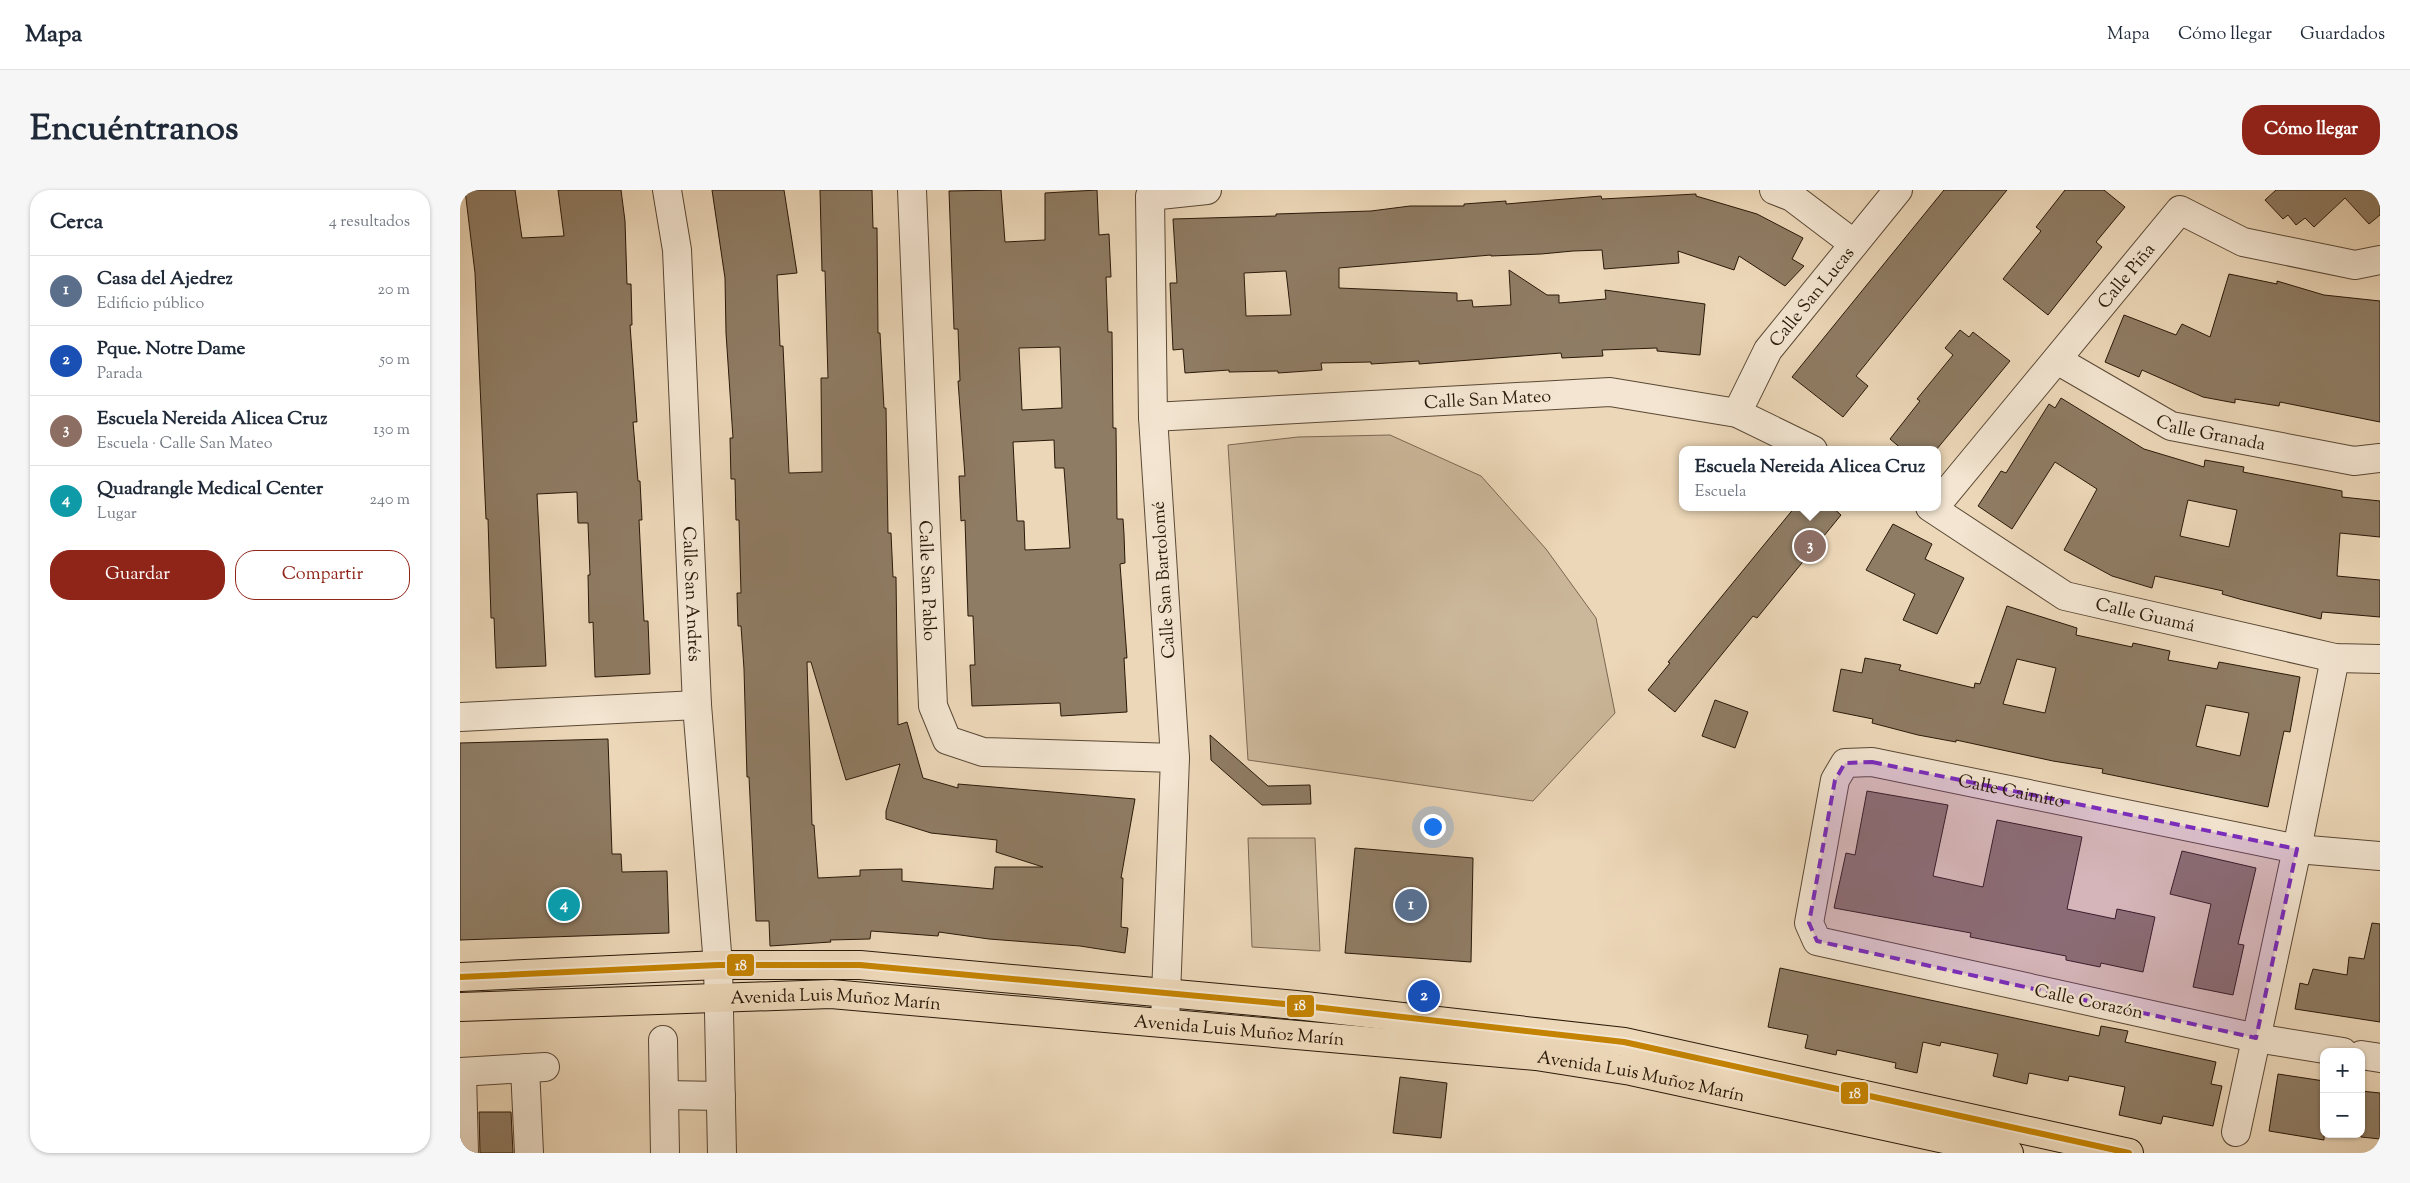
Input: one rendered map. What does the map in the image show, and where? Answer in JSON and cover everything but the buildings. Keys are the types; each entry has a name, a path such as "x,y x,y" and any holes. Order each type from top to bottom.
{"main road":[{"name":"Avenida Luis Muñoz Marín","path":"460,977 718,965 860,965 1165,992 1454,1022 1624,1042 1688,1056 1970,1132 2009,1153"},
{"name":"Avenida Luis Muñoz Marín","path":"460,1007 831,994 1165,1022 1536,1056 1970,1132 2129,1153"},
{"path":"1684,1083 1688,1056"}],"street":[{"name":"Calle San Andrés","path":"667,190 677,250 697,705 720,998 722,1153"},
{"name":"Calle San Pablo","path":"912,190 934,706 947,740 983,752 1175,758"},
{"name":"Calle San Bartolomé","path":"1165,1022 1175,758 1153,416 1150,196 1207,190"},
{"path":"1774,190 1792,197 1854,244"},
{"name":"Calle San Lucas","path":"1738,413 1768,350 1898,190"},
{"name":"Calle Piña","path":"1941,498 2180,210 2243,242 2355,264 2380,260"},
{"name":"Calle Granada","path":"2057,360 2171,426 2354,462 2380,458"},
{"name":"Calle San Mateo","path":"1153,416 1610,392 1738,413 1805,446"},
{"name":"Calle Guamá","path":"1941,511 2065,596 2335,658 2380,659"},
{"path":"2236,1132 2297,849 2335,658"},
{"path":"460,717 697,705"},
{"name":"Calle Caimito","path":"1837,945 1817,941 1809,923 1835,780 1845,763 1872,762 2297,849 2380,856"},
{"name":"Calle Corazón","path":"1837,945 2256,1038 2320,1048"},
{"path":"663,1040 665,1153"},
{"path":"2365,1056 2380,1058"},
{"path":"464,1153 461,1072 535,1068 529,1153"},
{"path":"664,1094 721,1096"}],"highlighted area":[{"path":"1872,762 2297,849 2256,1038 1817,941 1809,923 1835,780 1845,763"}],"shaded area":[{"path":"1390,435 1481,476 1546,549 1596,618 1615,713 1533,801 1248,760 1228,445 1298,437"},
{"path":"1248,838 1315,838 1320,951 1252,947"}],"transit line":[{"name":"18","path":"460,977 718,965 860,965 1296,1005 1624,1042 2129,1153"}],"place":[{"name":"Escuela Nereida Alicea Cruz","path":"1810,546"},
{"name":"Quadrangle Medical Center","path":"564,905"},
{"name":"Casa del Ajedrez","path":"1411,905"},
{"name":"Pque. Notre Dame","path":"1424,996"}]}
